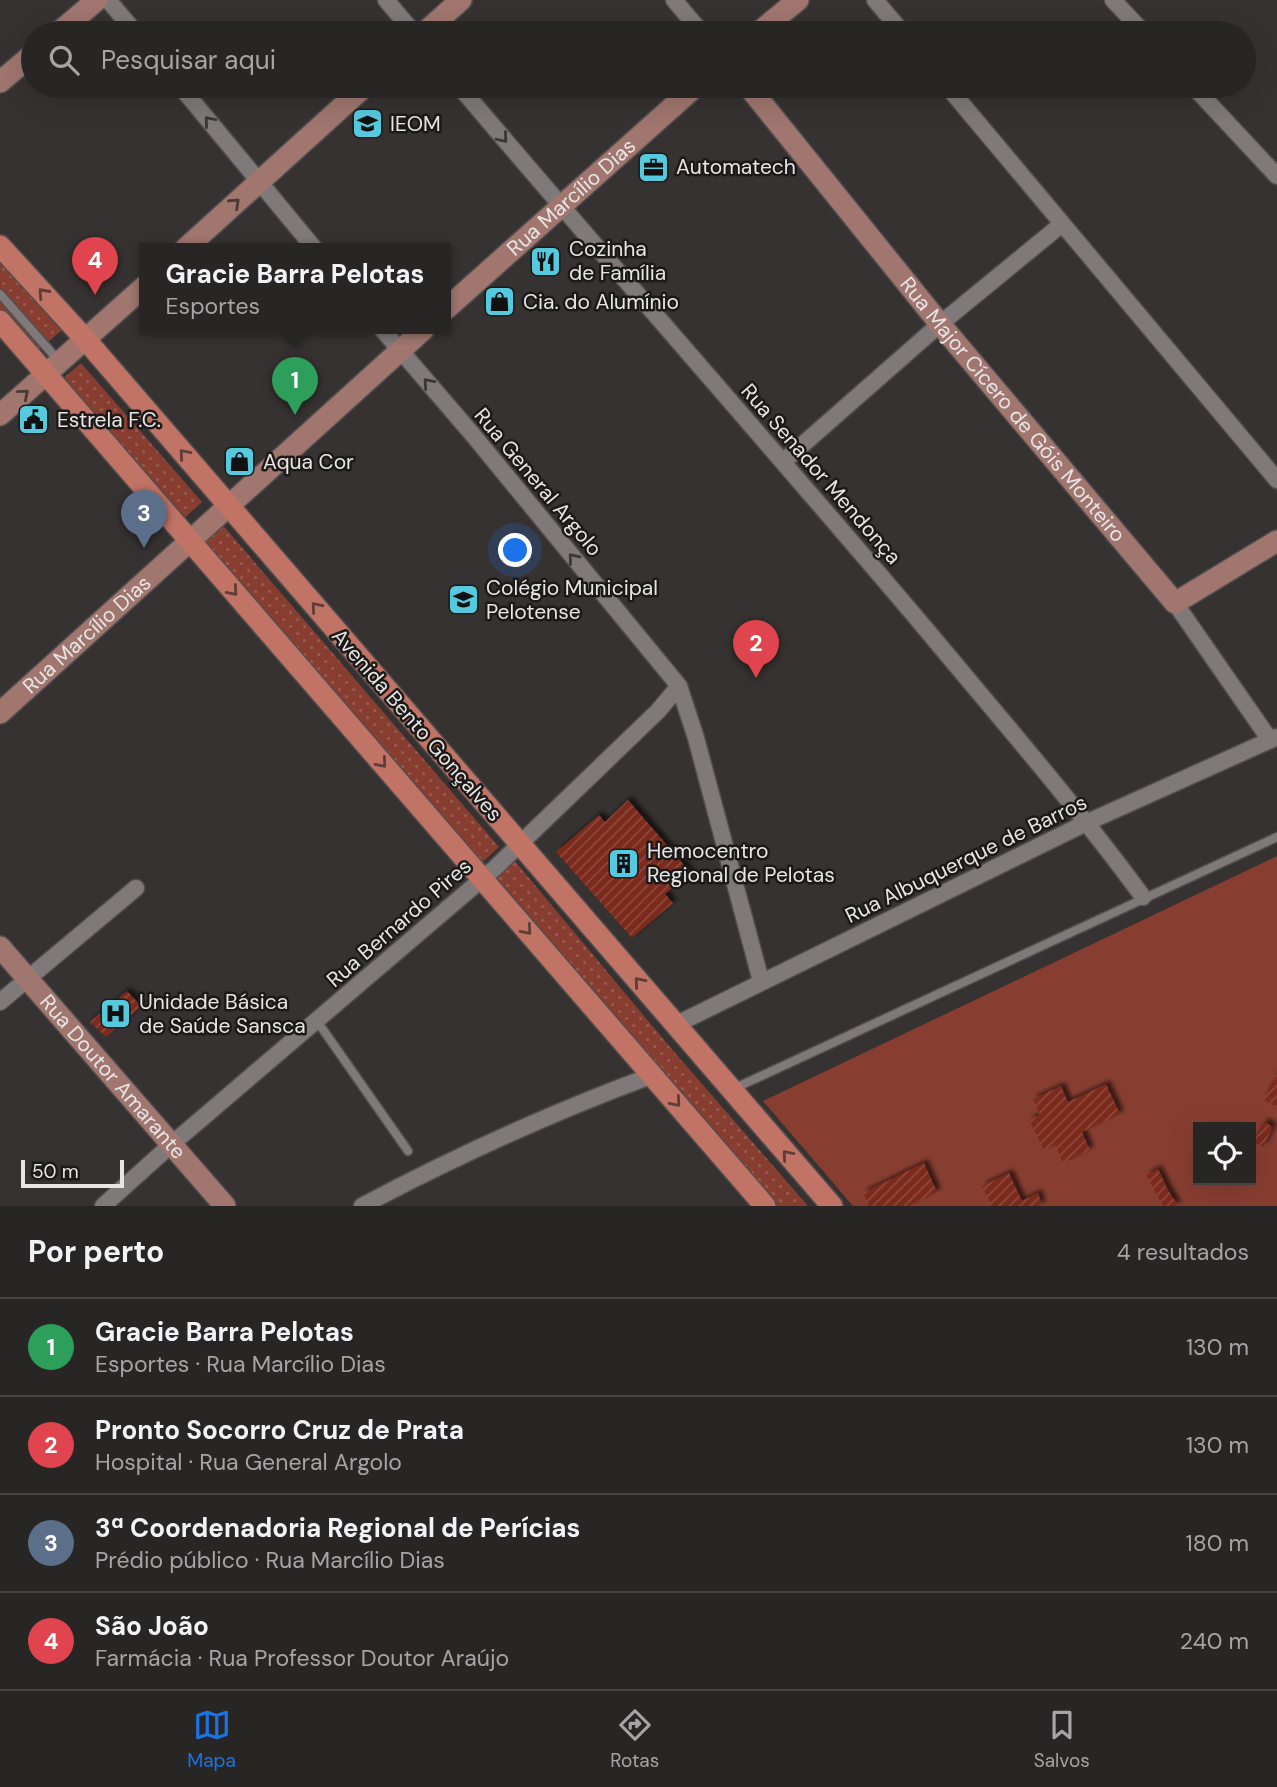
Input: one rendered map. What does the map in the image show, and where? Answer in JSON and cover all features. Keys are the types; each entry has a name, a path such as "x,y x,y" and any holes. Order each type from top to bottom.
{"main road":[{"name":"Avenida Bento Gonçalves","path":"0,246 86,340 832,1206"},
{"path":"0,321 54,368 189,540 765,1206"}],"street":[{"path":"72,21 97,0"},
{"path":"108,0 126,21"},
{"path":"386,0 404,21"},
{"path":"437,21 461,0"},
{"path":"674,0 692,21"},
{"path":"773,21 798,0"},
{"path":"875,0 893,21"},
{"path":"1113,0 1133,21"},
{"path":"0,82 21,64"},
{"path":"190,98 310,243"},
{"path":"191,243 351,98"},
{"name":"Rua Senador Mendonça","path":"469,98 784,461 1088,822 1143,897"},
{"name":"Rua Marcílio Dias","path":"451,304 682,98"},
{"name":"Rua Major Cícero de Góis Monteiro","path":"758,98 940,324 1175,603 1274,739"},
{"path":"957,98 1277,480"},
{"path":"1204,98 1277,176"},
{"path":"784,461 940,324 1062,224"},
{"path":"0,415 139,291"},
{"name":"Rua General Argolo","path":"386,334 473,435 679,686 696,738 761,981"},
{"name":"Rua Marcílio Dias","path":"0,713 419,334"},
{"path":"1175,603 1277,541"},
{"name":"Rua Bernardo Pires","path":"103,1206 520,845 658,711 679,686"},
{"name":"Rua Albuquerque de Barros","path":"675,1024 1088,822 1274,739"},
{"path":"0,1002 136,888"},
{"name":"Rua Doutor Amarante","path":"0,947 225,1206"},
{"path":"362,1206 488,1143 593,1098 653,1076"}],"lane":[{"path":"0,293 54,368"},
{"path":"731,1090 1277,837"},
{"path":"317,1021 408,1151"}],"shaded area":[{"path":"0,258 62,330 35,353 0,313"},
{"path":"81,363 202,502 181,521 59,382"},
{"path":"221,523 499,847 477,867 199,543"},
{"path":"1277,856 1277,1206 853,1206 763,1101"},
{"path":"514,860 670,1047 808,1206 768,1206 491,881"}],"building":[{"name":"Hemocentro Regional de Pelotas","path":"628,800 691,873 665,894 673,903 632,938 556,852 599,815 605,822"},
{"name":"Unidade Básica de Saúde Sansca","path":"127,991 141,1006 106,1037 90,1022"},
{"path":"1277,1072 1277,1107 1263,1100"},
{"path":"1106,1084 1120,1114 1082,1132 1090,1150 1063,1163 1055,1145 1044,1150 1029,1120 1040,1115 1033,1099 1061,1086 1068,1102"},
{"path":"1264,1122 1273,1127 1263,1147 1256,1144 1256,1137"},
{"path":"924,1163 937,1192 909,1206 869,1206 863,1193"},
{"path":"1158,1169 1178,1206 1163,1206 1146,1175"},
{"path":"1009,1173 1022,1201 1038,1193 1042,1206 992,1206 982,1186"}],"place":[{"name":"IEOM","path":"367,124"},
{"name":"Automatech","path":"653,167"},
{"name":"Cozinha de Família","path":"546,261"},
{"name":"São João","path":"95,295"},
{"name":"Cia. do Alumínio","path":"500,302"},
{"name":"Gracie Barra Pelotas","path":"295,415"},
{"name":"Estrela F.C.","path":"34,420"},
{"name":"Aqua Cor","path":"240,462"},
{"name":"3ª Coordenadoria Regional de Perícias","path":"144,548"},
{"name":"Colégio Municipal Pelotense","path":"463,600"},
{"name":"Pronto Socorro Cruz de Prata","path":"756,678"},
{"name":"Hemocentro Regional de Pelotas","path":"624,863"},
{"name":"Unidade Básica de Saúde Sansca","path":"116,1014"}]}
